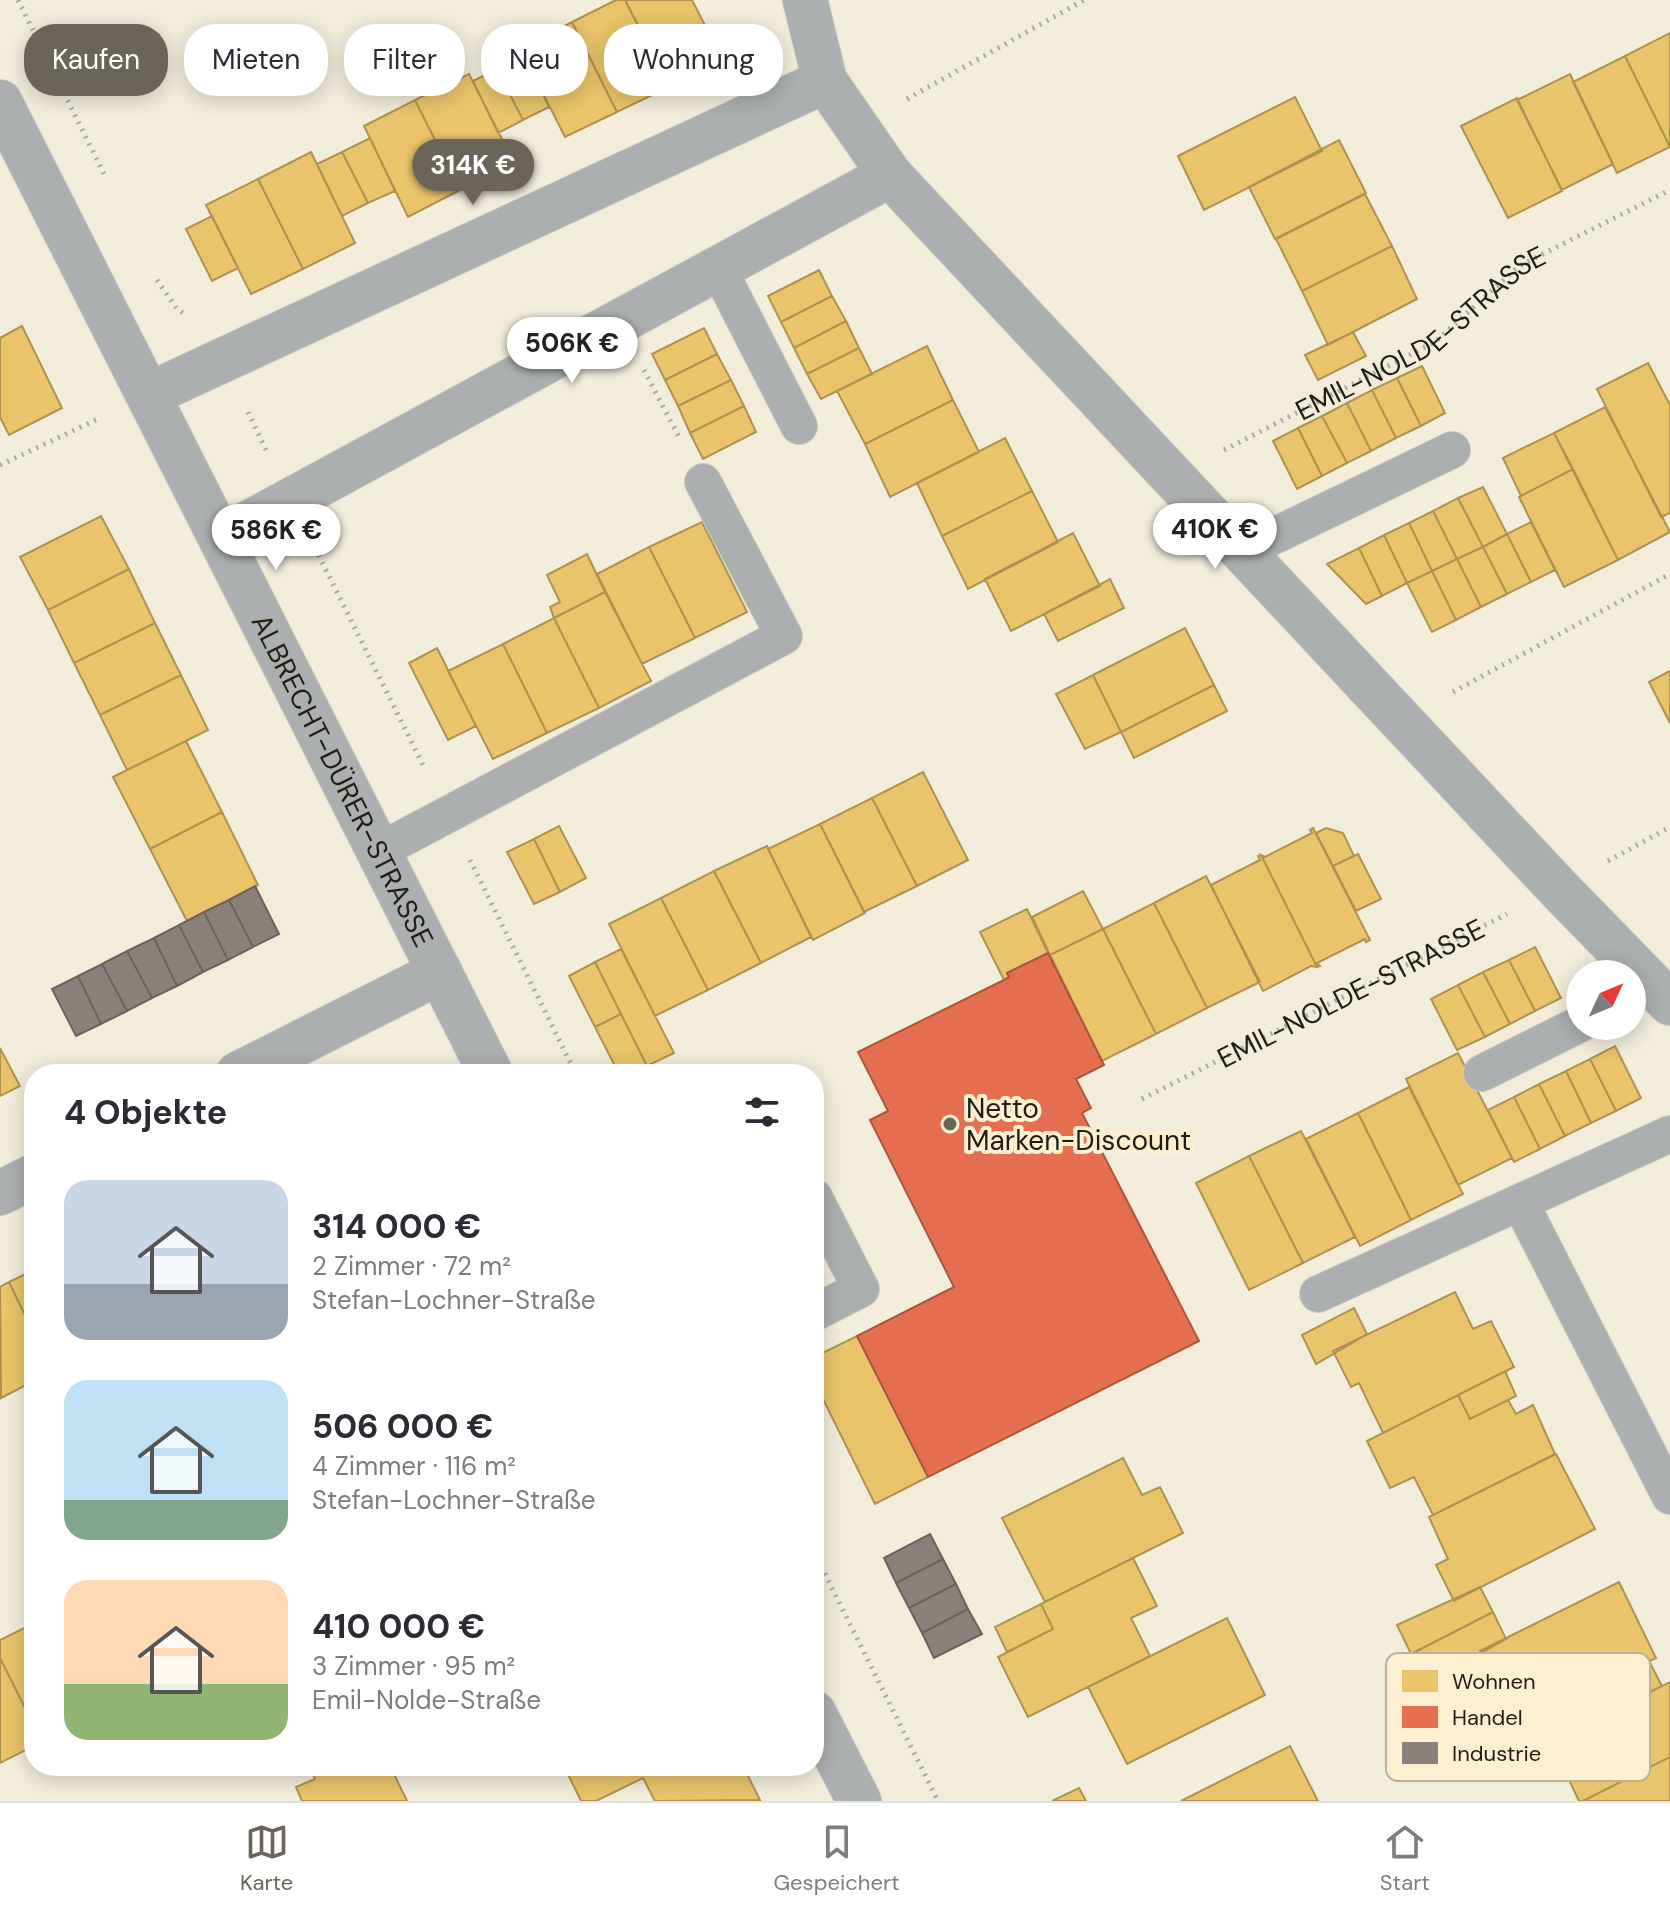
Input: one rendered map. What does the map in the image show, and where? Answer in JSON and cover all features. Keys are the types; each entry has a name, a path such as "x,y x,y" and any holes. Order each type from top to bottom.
{"street":[{"path":"805,0 825,81 890,175 1558,888 1652,996"},
{"path":"150,394 825,81"},
{"name":"ALBRECHT-DÜRER-STRASSE","path":"0,102 486,1064"},
{"path":"221,538 890,175"},
{"path":"258,1064 440,972"},
{"path":"0,1193 24,1181"},
{"path":"824,1733 859,1801"}],"lane":[{"path":"718,268 799,426"},
{"path":"1243,551 1452,450"},
{"path":"379,851 784,636 703,482"},
{"path":"1482,1073 1566,1031"},
{"path":"1318,1294 1670,1134"},
{"path":"1521,1204 1670,1496"},
{"path":"824,1217 861,1289 824,1308"}],"path":[{"path":"858,127 1084,0"},
{"name":"EMIL-NOLDE-STRASSE","path":"1172,476 1435,342 1519,266 1670,190"},
{"path":"620,321 703,482"},
{"path":"0,465 150,394"},
{"path":"1402,720 1670,574"},
{"name":"EMIL-NOLDE-STRASSE","path":"1142,1099 1558,888 1670,827"},
{"path":"824,1572 938,1801"}],"building: Wohnen":[{"path":"616,0 625,0 637,24 604,24 604,86 588,54 588,24 572,22"},
{"path":"625,0 692,0 704,24 637,24"},
{"path":"1670,33 1670,147 1625,56"},
{"path":"588,54 604,86 604,96 609,96 617,112 565,137 544,96 588,96"},
{"path":"1625,56 1670,147 1617,173 1573,82"},
{"path":"469,74 514,163 460,190 415,100 423,96 465,96 465,76"},
{"path":"1570,74 1613,164 1562,190 1517,100"},
{"path":"481,77 481,96 511,96 523,120 498,133 473,81"},
{"path":"511,96 544,96 549,107 523,120"},
{"path":"609,96 650,96 617,112"},
{"path":"1295,97 1322,151 1204,210 1178,156"},
{"path":"1517,98 1562,191 1508,218 1461,126"},
{"path":"415,100 460,190 408,217 364,126"},
{"path":"370,138 395,191 368,203 342,152"},
{"path":"1339,140 1366,193 1275,239 1249,187"},
{"path":"311,152 355,243 303,269 258,179"},
{"path":"342,152 368,203 342,216 317,164"},
{"path":"258,179 303,269 251,294 206,205"},
{"path":"1365,194 1392,246 1302,291 1276,239"},
{"path":"212,216 238,268 212,281 186,229"},
{"path":"1392,246 1417,299 1328,345 1302,291"},
{"path":"819,270 832,296 781,322 768,296"},
{"path":"832,296 846,321 794,348 781,322"},
{"path":"846,321 859,348 807,374 794,348"},
{"path":"22,326 62,408 9,435 0,417 0,338"},
{"path":"704,328 717,354 665,380 652,354"},
{"path":"1353,332 1366,356 1318,380 1305,355"},
{"path":"927,346 953,400 865,444 837,391"},
{"path":"859,348 872,374 821,399 807,374"},
{"path":"717,354 731,380 678,406 665,380"},
{"path":"1648,363 1670,405 1670,513 1661,517 1597,389"},
{"path":"1422,366 1445,413 1421,426 1397,378"},
{"path":"1397,378 1421,426 1396,438 1372,390"},
{"path":"731,380 744,406 690,433 678,406"},
{"path":"1372,390 1396,438 1371,451 1347,403"},
{"path":"953,400 979,452 890,497 865,444"},
{"path":"1347,403 1371,451 1347,463 1322,416"},
{"path":"744,406 756,432 703,459 690,433"},
{"path":"1605,407 1670,532 1618,560 1554,433"},
{"path":"1322,416 1347,463 1322,476 1298,428"},
{"path":"1298,428 1322,476 1297,489 1273,441"},
{"path":"1554,433 1573,469 1521,496 1503,458"},
{"path":"1005,438 1032,491 942,536 917,483"},
{"path":"1573,469 1618,560 1564,587 1519,497"},
{"path":"1483,487 1507,534 1483,547 1458,498"},
{"path":"1032,491 1058,542 968,589 942,536"},
{"path":"1458,498 1483,547 1457,559 1433,511"},
{"path":"1433,511 1457,559 1432,571 1409,523"},
{"path":"101,516 129,569 48,610 20,557"},
{"path":"702,522 747,612 695,638 649,547"},
{"path":"1531,522 1555,570 1531,582 1507,534"},
{"path":"1409,523 1432,571 1407,583 1384,535"},
{"path":"1073,533 1100,586 1011,631 985,579"},
{"path":"1507,534 1531,582 1507,594 1483,547"},
{"path":"1384,535 1407,583 1382,596 1359,548"},
{"path":"649,547 695,638 642,664 597,574"},
{"path":"1483,547 1507,594 1481,607 1457,559"},
{"path":"1359,548 1382,596 1366,604 1327,564"},
{"path":"587,554 605,592 554,618 550,607 560,602 547,575"},
{"path":"1457,559 1481,607 1456,620 1432,571"},
{"path":"129,569 155,623 74,663 48,610"},
{"path":"1432,571 1456,620 1432,632 1407,583"},
{"path":"1110,579 1124,608 1058,641 1044,614"},
{"path":"605,592 651,681 599,708 554,618"},
{"path":"554,618 599,708 547,733 503,644"},
{"path":"155,623 181,675 100,715 74,663"},
{"path":"1185,628 1214,685 1121,732 1093,675"},
{"path":"503,644 547,733 493,759 448,671"},
{"path":"437,648 476,726 448,740 409,663"},
{"path":"1670,671 1670,723 1649,682"},
{"path":"181,675 208,730 127,770 100,715"},
{"path":"1093,675 1121,732 1085,749 1056,694"},
{"path":"1214,685 1227,711 1134,758 1121,732"},
{"path":"186,741 222,812 150,849 113,777"},
{"path":"923,772 968,860 917,886 872,798"},
{"path":"872,798 917,886 864,912 820,824"},
{"path":"222,812 258,885 187,921 150,849"},
{"path":"820,824 865,913 813,940 768,849"},
{"path":"559,826 586,878 560,892 534,839"},
{"path":"1313,828 1370,940 1366,942 1365,939 1317,963 1320,966 1317,967 1261,855 1265,857 1312,833 1310,830"},
{"path":"1326,828 1343,833 1354,856 1333,866 1316,833"},
{"path":"534,839 560,892 534,904 507,852"},
{"path":"767,846 811,937 761,963 714,871"},
{"path":"1358,854 1381,899 1356,911 1333,866"},
{"path":"1261,855 1317,967 1311,966 1263,991 1211,885 1260,860 1258,856"},
{"path":"714,871 761,963 708,990 661,898"},
{"path":"1206,876 1260,982 1207,1008 1154,903"},
{"path":"1083,891 1103,929 1050,955 1032,917"},
{"path":"661,898 708,990 655,1016 609,924"},
{"path":"1154,903 1207,1008 1156,1034 1103,929"},
{"path":"1027,909 1048,953 1007,973 1009,977 1004,980 980,932"},
{"path":"1103,929 1156,1034 1102,1061 1050,955"},
{"path":"1535,947 1561,998 1535,1011 1509,960"},
{"path":"621,949 674,1053 646,1064 595,962"},
{"path":"1509,960 1535,1011 1510,1024 1483,972"},
{"path":"595,962 621,1014 595,1027 569,976"},
{"path":"1483,972 1510,1024 1485,1037 1458,985"},
{"path":"1458,985 1485,1037 1457,1050 1431,999"},
{"path":"621,1014 646,1064 614,1064 595,1027"},
{"path":"1615,1046 1641,1098 1616,1111 1590,1059"},
{"path":"0,1048 20,1086 0,1096"},
{"path":"1458,1053 1512,1158 1458,1185 1406,1079"},
{"path":"1590,1059 1616,1111 1591,1123 1566,1071"},
{"path":"1566,1071 1591,1123 1565,1136 1539,1084"},
{"path":"1539,1084 1565,1136 1540,1149 1514,1097"},
{"path":"1409,1087 1463,1194 1411,1220 1358,1113"},
{"path":"1514,1097 1540,1149 1514,1162 1488,1110"},
{"path":"1358,1113 1411,1220 1360,1246 1306,1139"},
{"path":"1301,1131 1355,1237 1303,1263 1249,1156"},
{"path":"1249,1156 1303,1263 1249,1290 1196,1183"},
{"path":"24,1275 24,1313 9,1282"},
{"path":"9,1282 24,1313 24,1386 1,1398 0,1287"},
{"path":"1455,1292 1473,1329 1491,1321 1514,1367 1383,1433 1359,1383 1351,1387 1333,1351"},
{"path":"1354,1308 1367,1334 1316,1364 1302,1335"},
{"path":"857,1336 928,1477 875,1504 824,1401 824,1352"},
{"path":"1505,1371 1516,1396 1470,1419 1458,1395"},
{"path":"1458,1395 1470,1419 1508,1400 1516,1414 1533,1405 1555,1454 1433,1515 1414,1477 1390,1488 1367,1441"},
{"path":"1556,1454 1595,1529 1454,1601 1436,1565 1448,1559 1429,1517"},
{"path":"1123,1458 1142,1495 1160,1487 1183,1533 1045,1602 1002,1518"},
{"path":"1133,1558 1157,1606 1131,1618 1150,1656 1028,1717 998,1657 1053,1629 1041,1604"},
{"path":"1619,1582 1656,1658 1650,1661 1650,1653 1480,1651"},
{"path":"1480,1587 1493,1612 1413,1653 1397,1625"},
{"path":"1041,1604 1053,1629 1007,1652 995,1627"},
{"path":"1493,1612 1506,1639 1480,1653 1413,1653"},
{"path":"1227,1618 1265,1695 1127,1764 1088,1687"},
{"path":"24,1628 24,1706 0,1658 0,1640"},
{"path":"0,1658 24,1706 24,1751 0,1763"},
{"path":"1650,1663 1662,1686 1650,1692"},
{"path":"1670,1682 1670,1757 1650,1767 1650,1692"},
{"path":"1290,1746 1318,1801 1181,1801"},
{"path":"1670,1757 1670,1801 1583,1801 1623,1781 1650,1781 1650,1767"},
{"path":"314,1776 395,1776 407,1801 302,1801 296,1787 315,1779"},
{"path":"569,1776 748,1776 760,1800 655,1801 643,1778 596,1801 581,1801"},
{"path":"1570,1781 1623,1781 1583,1801 1579,1801"},
{"path":"1079,1788 1086,1801 1052,1801"}],"building: Handel":[{"path":"1048,953 1104,1065 1076,1079 1091,1108 1082,1113 1199,1341 928,1477 857,1336 954,1287 870,1120 888,1111 858,1052 1004,980 1009,977 1007,973"}],"building: Industrie":[{"path":"255,886 279,934 253,947 229,900"},
{"path":"229,900 253,947 228,960 204,912"},
{"path":"204,912 228,960 203,972 179,925"},
{"path":"179,925 203,972 177,986 154,938"},
{"path":"154,938 177,986 152,998 127,951"},
{"path":"127,951 152,998 127,1011 102,964"},
{"path":"102,964 127,1011 101,1024 78,976"},
{"path":"78,976 101,1024 76,1036 52,989"},
{"path":"930,1534 943,1559 896,1583 884,1558"},
{"path":"943,1559 956,1584 909,1608 896,1583"},
{"path":"956,1584 968,1609 922,1633 909,1608"},
{"path":"968,1609 982,1634 934,1658 922,1633"}],"place":[{"name":"Netto Marken-Discount","path":"950,1124"}]}
